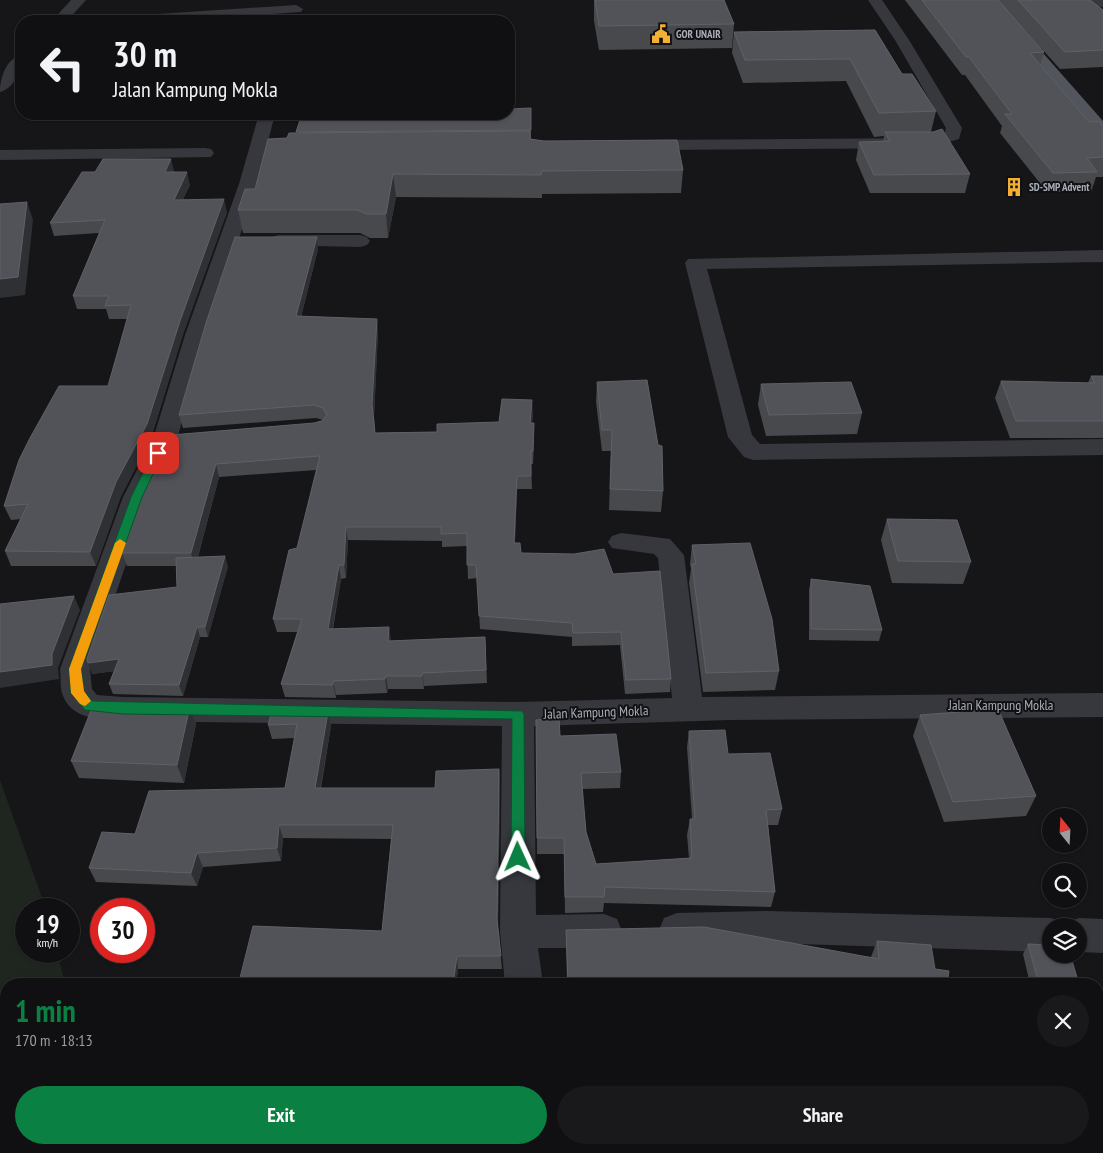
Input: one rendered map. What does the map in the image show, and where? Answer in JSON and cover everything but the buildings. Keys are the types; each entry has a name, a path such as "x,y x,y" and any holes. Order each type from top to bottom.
{"main road":[{"path":"988,0 1103,131"}],"street":[{"path":"65,15 79,0"},
{"path":"625,145 929,142 945,139 953,135 954,128 902,40 875,0"},
{"path":"212,15 296,10"},
{"path":"883,41 902,40"},
{"path":"0,87 15,68"},
{"path":"266,120 245,241 360,242"},
{"path":"0,155 205,153"},
{"name":"Jalan Kampung Mokla","path":"245,241 196,335 175,438 136,497 75,669 78,693 89,706 123,709 518,714 688,709 1103,705"},
{"path":"1103,256 695,263 740,437 753,452 1103,446"},
{"path":"621,542 661,546 670,555 688,709"},
{"path":"518,714 518,932 523,978"},
{"path":"518,932 767,928 1042,935"},
{"path":"1087,936 1103,936"}],"shaded area":[{"path":"0,780 42,898 15,898 15,963 60,963 64,978 0,978"}],"slow traffic":[{"path":"85,701 78,693 75,669 120,543"}],"place":[{"name":"GOR UNAIR","path":"661,34"},
{"name":"SD-SMP Advent","path":"1014,187"}],"route":[{"path":"158,453 136,497 75,669 78,693 89,706 123,709 518,714 518,857"}]}
